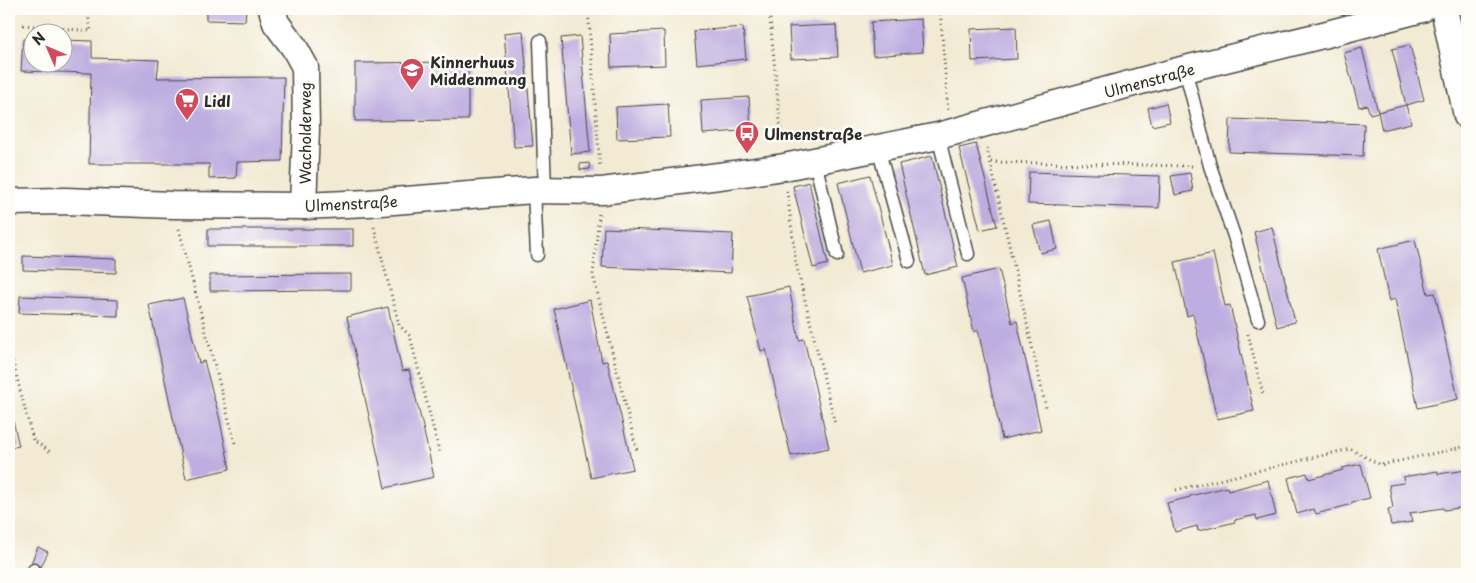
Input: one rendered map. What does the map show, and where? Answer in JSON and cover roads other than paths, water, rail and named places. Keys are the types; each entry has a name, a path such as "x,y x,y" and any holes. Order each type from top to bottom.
{"street":[{"name":"Wacholderweg","path":"272,9 276,23 294,47 304,67 306,130 303,206"},
{"name":"Ulmenstraße","path":"9,202 65,200 173,205 303,206 540,190 602,191 784,167 980,126 1185,70 1422,9"},
{"path":"1444,9 1462,71 1467,116"}],"lane":[{"path":"537,255 540,190 540,41"},
{"path":"1185,70 1210,166 1234,236 1258,320"},
{"path":"944,134 968,254"},
{"path":"878,148 909,261"},
{"path":"814,161 837,255"}],"place":[{"name":"Kinnerhuus Middenmang","path":"412,91"},
{"name":"Lidl","path":"187,121"},
{"name":"Ulmenstraße","path":"747,154"}]}
